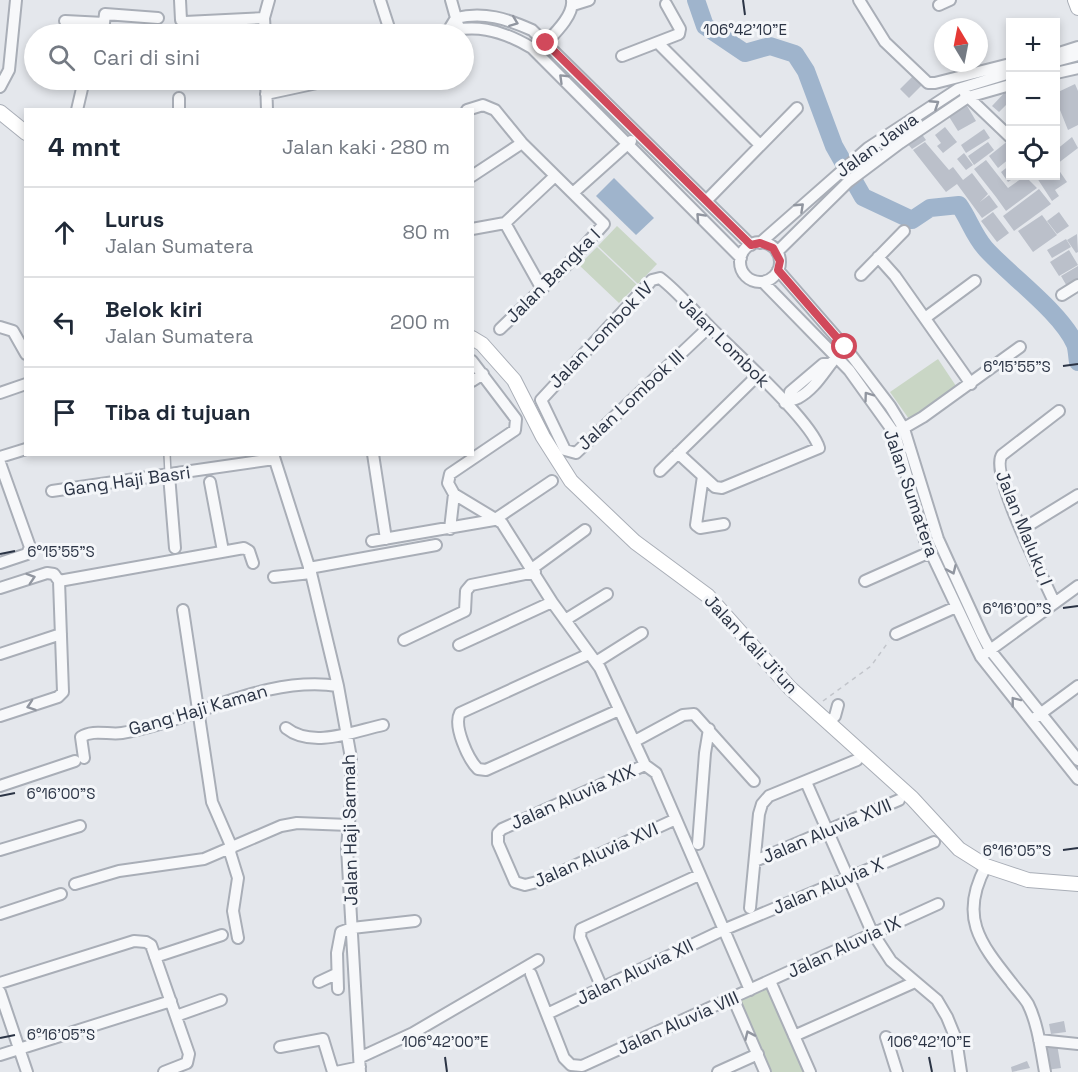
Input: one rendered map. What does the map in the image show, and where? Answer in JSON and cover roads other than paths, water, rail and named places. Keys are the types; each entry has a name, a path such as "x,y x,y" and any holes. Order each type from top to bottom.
{"street":[{"path":"0,87 9,70 15,0"},
{"path":"180,0 183,22 264,18"},
{"path":"264,24 269,0"},
{"path":"380,0 388,24"},
{"path":"451,0 456,18 453,24"},
{"path":"537,53 573,2 589,0"},
{"path":"859,0 885,42 928,83 1006,65"},
{"path":"939,5 950,0"},
{"path":"1075,0 1078,8"},
{"path":"622,56 680,33 666,4"},
{"path":"64,21 104,23 105,14 158,18"},
{"path":"456,18 482,15 499,17 532,30 706,201 755,244 770,245 777,252 780,261 778,270 772,278 763,282 752,280 744,274 741,258 537,53 498,30 474,31"},
{"path":"658,43 760,145"},
{"path":"1060,53 1078,46"},
{"path":"1060,60 1078,55"},
{"path":"1060,72 1078,68"},
{"name":"Jalan Jawa","path":"755,244 855,158 958,89 1006,75"},
{"name":"Jalan Jawa","path":"777,252 848,182 866,168 968,97 1006,86"},
{"path":"958,89 1006,132"},
{"path":"77,108 81,90"},
{"path":"267,90 267,108"},
{"path":"267,94 285,90"},
{"path":"471,108 477,105 495,110 522,143 574,192 638,135"},
{"path":"706,201 797,108"},
{"path":"0,112 24,130"},
{"path":"474,175 522,143"},
{"path":"855,158 866,168"},
{"path":"474,229 505,223 555,176"},
{"name":"Jalan Bangka I","path":"500,329 603,227 604,221 574,192"},
{"path":"505,223 542,289"},
{"path":"861,275 904,231"},
{"path":"741,258 755,244"},
{"path":"878,257 972,384"},
{"name":"Jalan Sumatera","path":"778,270 845,347 890,406 938,539 986,653 1078,760"},
{"name":"Jalan Lombok IV","path":"541,400 652,280 658,278 663,281"},
{"path":"925,318 975,280"},
{"name":"Jalan Lombok","path":"663,281 787,401 819,448 722,488 715,487 703,476"},
{"name":"Jalan Sumatera","path":"763,282 833,360 849,369 899,431 930,552 956,607 1030,720 1078,779"},
{"path":"1062,295 1078,285"},
{"path":"0,327 13,331 24,350"},
{"name":"Jalan Lombok III","path":"541,400 565,450 576,453 709,327"},
{"name":"Jalan Kali Ji'un","path":"474,339 482,344 514,380 543,437 571,481 635,542 708,596 790,688 912,798 959,849 986,866 1028,879 1078,884"},
{"name":"Jalan Lombok","path":"787,401 790,392 823,364 833,360 845,347"},
{"path":"899,431 972,384 1020,347"},
{"path":"474,363 516,418 517,428 448,476 448,483 454,494 502,523 534,570 552,602 592,658 645,765 656,773 750,990"},
{"path":"474,380 483,374"},
{"path":"660,471 758,375"},
{"path":"0,393 24,385"},
{"name":"Jalan Maluku I","path":"1054,602 1001,478 998,461 1002,455 1059,411"},
{"path":"0,457 24,450"},
{"path":"678,453 703,476 696,525 700,528 724,524"},
{"path":"373,456 386,539"},
{"name":"Gang Haji Basri","path":"52,491 168,475 273,457"},
{"name":"Jalan Haji Sarmah","path":"273,457 310,571 338,686 346,733 352,777 347,848 361,1066"},
{"path":"0,463 30,544 27,554 0,562"},
{"path":"168,475 175,549"},
{"path":"372,541 494,520 552,481"},
{"path":"210,482 223,551"},
{"path":"450,529 454,494"},
{"path":"1022,530 1078,495"},
{"path":"404,640 465,611 466,591 471,585 534,570 585,530"},
{"path":"274,577 436,545"},
{"path":"59,581 223,551 247,549 253,563"},
{"path":"865,581 930,552"},
{"path":"0,588 46,573 54,574 59,581 63,692 58,696 0,716"},
{"path":"986,653 1078,586"},
{"path":"565,620 608,594"},
{"path":"459,645 552,602"},
{"path":"896,634 956,607"},
{"path":"183,610 212,802 231,848 238,878 233,911 238,938"},
{"path":"619,710 486,770 474,766 459,729 458,717 465,709 592,658 642,633"},
{"path":"0,654 61,634"},
{"name":"Gang Haji Kaman","path":"0,786 79,760 81,737 87,733 121,733 294,685 310,683 338,686"},
{"path":"1030,720 1078,686"},
{"path":"829,722 835,716 838,705"},
{"path":"635,741 691,714 709,729 754,781"},
{"path":"286,728 294,734 313,737 383,725"},
{"path":"699,844 705,753 709,729"},
{"path":"750,908 762,804 769,796 856,760"},
{"name":"Jalan Aluvia XIX","path":"515,882 498,843 498,833 502,829 645,765"},
{"path":"806,782 872,932 891,961 937,1000 947,1017 956,1039 961,1072"},
{"name":"Jalan Aluvia XVII","path":"755,861 899,800"},
{"name":"Jalan Aluvia XVI","path":"515,882 525,885 541,881 676,819"},
{"path":"75,884 120,871 204,859 281,826 297,823 349,825"},
{"path":"0,850 80,826"},
{"name":"Jalan Aluvia X","path":"723,930 934,842"},
{"path":"986,866 973,896 972,912 977,932 988,953 1028,1004 1046,1072"},
{"path":"602,988 580,937 583,927 699,875"},
{"path":"0,914 61,894"},
{"name":"Jalan Aluvia IX","path":"750,990 872,932 938,904"},
{"path":"338,989 336,974 340,934 352,928 415,921"},
{"name":"Jalan Aluvia XII","path":"547,1014 723,930"},
{"path":"155,957 222,935"},
{"path":"0,983 134,941 146,942 151,945 189,1053 187,1063 164,1072"},
{"path":"280,1047 323,1039 334,1072 361,1066 537,960"},
{"path":"319,982 336,974"},
{"path":"531,974 547,1014"},
{"path":"770,981 810,1072"},
{"path":"794,1036 915,982"},
{"name":"Jalan Aluvia VIII","path":"547,1014 564,1058 571,1065 586,1065 750,990"},
{"path":"0,992 27,1072"},
{"path":"733,998 765,1072"},
{"path":"0,1054 171,1000"},
{"path":"176,1016 221,1000"},
{"path":"886,1037 897,1072"},
{"path":"1038,1041 1078,1044"},
{"path":"718,1072 758,1054"}],"lane":[{"path":"167,456 168,475"}],"water":[{"path":"614,178 654,218 636,235 596,196"}],"waterway":[{"path":"696,0 705,26 745,53 770,46 795,54 806,71 834,146 863,197 912,220 930,208 959,205 985,248 1047,307 1068,332 1076,346 1078,362"}]}
